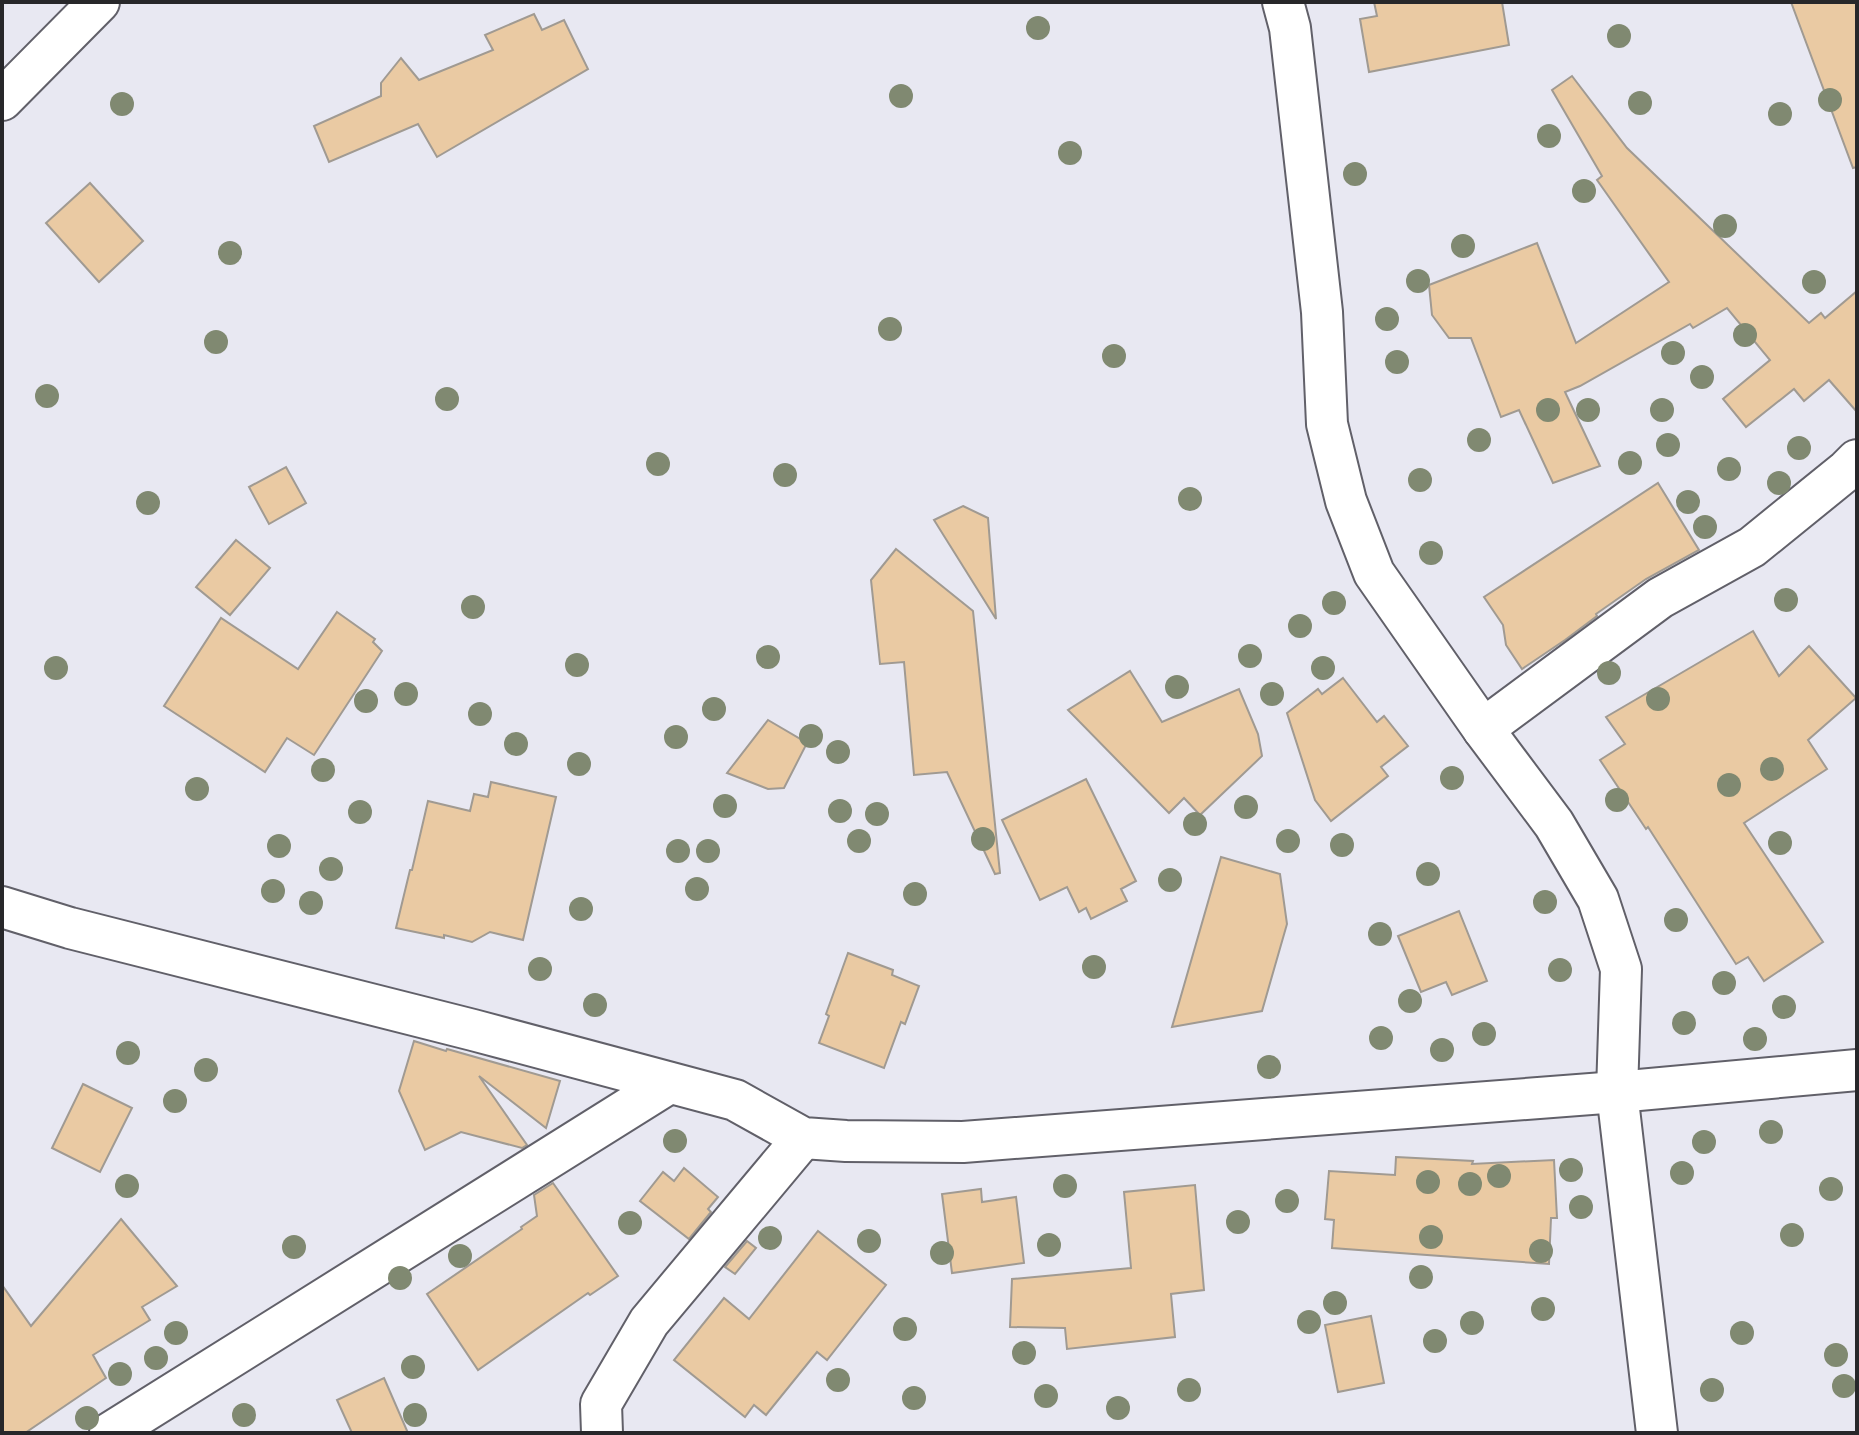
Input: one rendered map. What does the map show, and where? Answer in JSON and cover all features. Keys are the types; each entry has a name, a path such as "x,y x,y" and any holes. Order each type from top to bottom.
{"street":[{"path":"2,100 99,2"},
{"path":"1283,2 1290,28 1320,296 1327,424 1346,501 1374,573 1554,824 1598,899 1621,969 1617,1092 1657,1433"},
{"path":"1483,729 1660,598 1752,547 1857,460"},
{"path":"2,907 70,928 735,1100 803,1138 963,1142 1617,1092 1857,1070"},
{"path":"110,1433 669,1083"},
{"path":"602,1433 601,1404 649,1322 803,1138"}],"building":[{"path":"1374,2 1502,2 1509,45 1369,72 1360,19 1377,16"},
{"path":"1791,2 1857,2 1857,167 1853,168"},
{"path":"534,14 542,30 564,20 588,69 437,157 418,124 329,162 314,126 381,96 381,83 401,58 419,80 493,50 485,35"},
{"path":"1572,76 1627,148 1809,323 1821,313 1825,318 1857,291 1857,412 1829,380 1804,401 1794,389 1746,427 1723,399 1770,360 1727,308 1693,328 1690,324 1565,392 1600,466 1553,483 1519,410 1501,417 1471,338 1449,338 1432,315 1429,285 1537,243 1576,343 1669,282 1597,180 1602,176 1552,90"},
{"path":"90,183 143,241 99,282 46,223"},
{"path":"286,467 306,503 269,524 249,487"},
{"path":"1658,483 1699,550 1646,579 1522,669 1506,645 1503,625 1484,597"},
{"path":"963,506 988,518 996,619 934,520"},
{"path":"236,540 270,568 230,615 196,587"},
{"path":"896,549 973,611 1000,873 995,874 947,772 914,775 904,662 880,664 871,580"},
{"path":"337,612 375,639 373,642 382,651 314,755 287,738 265,772 164,706 221,618 298,669"},
{"path":"1753,631 1779,676 1809,646 1856,698 1808,740 1827,769 1744,823 1823,942 1764,981 1748,957 1736,964 1648,827 1646,829 1600,760 1625,744 1606,717"},
{"path":"1130,671 1162,722 1239,689 1258,734 1262,756 1200,815 1184,798 1169,813 1068,710"},
{"path":"1343,678 1377,722 1384,716 1408,746 1381,767 1388,776 1331,821 1315,800 1287,713 1318,689 1322,694"},
{"path":"768,720 807,743 784,788 768,789 727,773"},
{"path":"1086,779 1136,881 1121,889 1127,901 1091,919 1086,908 1079,912 1067,887 1040,900 1002,820"},
{"path":"491,782 556,797 523,940 490,932 472,942 396,928 428,801 470,811 474,794 488,797"},
{"path":"1221,857 1280,874 1287,924 1262,1011 1172,1027"},
{"path":"1459,911 1487,981 1452,995 1446,982 1421,992 1398,936"},
{"path":"848,953 893,970 892,975 919,986 905,1024 901,1022 884,1068 819,1043"},
{"path":"414,1041 560,1081 546,1128 479,1076 527,1145 522,1148 461,1132 425,1150 399,1091"},
{"path":"83,1084 132,1108 100,1172 52,1148"},
{"path":"1396,1157 1473,1161 1472,1164 1554,1160 1557,1218 1551,1218 1549,1264 1332,1248 1334,1220 1325,1219 1329,1171 1395,1175"},
{"path":"684,1168 718,1197 708,1209 711,1212 689,1239 640,1201 663,1172 674,1181"},
{"path":"553,1183 618,1276 590,1295 588,1293 478,1370 427,1294 537,1216 534,1195"},
{"path":"1195,1185 1204,1290 1171,1294 1175,1337 1067,1349 1065,1328 1010,1327 1012,1279 1131,1268 1124,1192"},
{"path":"981,1189 982,1202 1016,1197 1024,1263 952,1273 942,1194"},
{"path":"121,1219 177,1286 142,1307 150,1320 93,1355 106,1378 25,1433 2,1433 2,1285 31,1326"},
{"path":"818,1231 886,1285 827,1360 817,1352 766,1415 754,1405 745,1417 674,1360 724,1298 749,1319"},
{"path":"747,1241 756,1248 735,1274 725,1267"},
{"path":"1371,1316 1384,1383 1338,1392 1325,1325"},
{"path":"384,1378 408,1433 352,1433 337,1400"}]}
